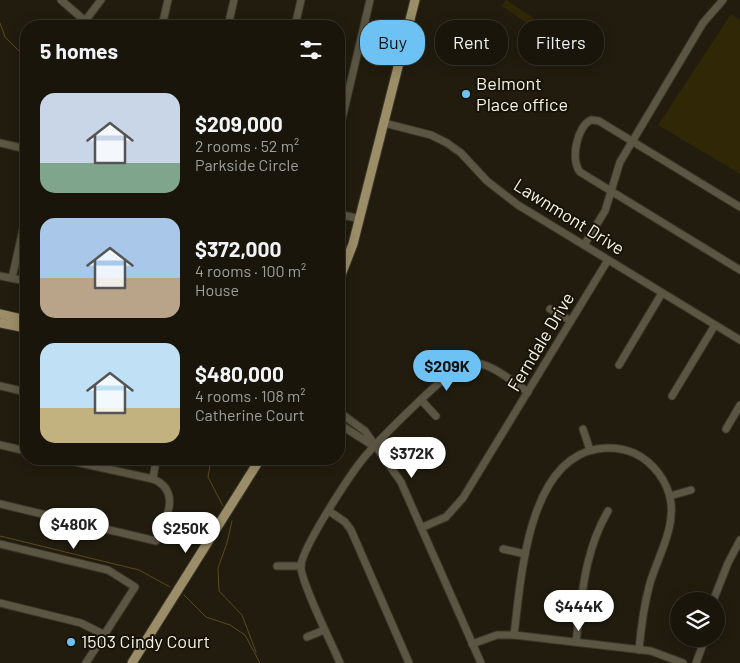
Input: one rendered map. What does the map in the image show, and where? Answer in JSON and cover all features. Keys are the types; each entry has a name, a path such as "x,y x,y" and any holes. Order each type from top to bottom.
{"main road":[{"path":"345,265 360,220 415,0"},
{"path":"0,314 20,319"},
{"path":"0,323 20,327"},
{"path":"132,663 256,465"}],"street":[{"path":"61,0 84,20"},
{"path":"90,20 101,0"},
{"path":"163,20 168,0"},
{"path":"229,20 234,0"},
{"path":"296,20 301,0"},
{"path":"345,106 370,0"},
{"path":"584,245 605,211 617,169 703,23 722,0"},
{"path":"740,206 595,120 587,122 582,128 575,165 580,172 740,270"},
{"name":"Lawnmont Drive","path":"384,123 431,135 447,143 504,195 740,340"},
{"path":"0,143 20,148"},
{"path":"345,216 360,220"},
{"path":"12,278 20,243"},
{"name":"Ferndale Drive","path":"422,527 446,517 458,505 608,260"},
{"path":"0,276 20,280"},
{"path":"619,365 662,293"},
{"path":"550,309 571,321"},
{"path":"672,396 715,325"},
{"path":"340,663 324,630 301,566 307,545 358,465 453,370 468,363 488,366 528,392"},
{"path":"0,386 20,391"},
{"path":"422,401 436,416"},
{"path":"726,429 740,405"},
{"path":"345,416 365,431 401,482 481,663"},
{"path":"345,428 375,447"},
{"path":"583,429 590,450"},
{"path":"0,445 20,450"},
{"path":"514,635 525,554 542,501 554,478 568,462 590,450 618,448 635,454 656,470 670,496 671,523 650,585 639,650"},
{"path":"0,504 156,540 168,516 170,503 166,489 153,479 89,465"},
{"path":"153,479 155,465"},
{"path":"670,496 691,490"},
{"path":"330,511 351,530 409,663"},
{"path":"576,642 588,560 596,534 608,511"},
{"path":"717,592 740,540"},
{"path":"0,544 108,570 135,586 86,663"},
{"path":"503,549 525,554"},
{"path":"277,566 301,566"},
{"path":"0,603 81,622 103,634"},
{"path":"307,637 324,630"},
{"path":"472,644 497,636 514,635 660,653 683,663"},
{"path":"696,663 702,647"}],"shaded area":[{"path":"506,0 535,19 522,20 502,6"},
{"path":"731,14 740,20 740,174 658,125"}],"waterway":[{"path":"0,23 5,37 20,52"},
{"path":"210,465 208,477 223,506"},
{"path":"232,521 218,568 219,591 242,615 256,652"},
{"path":"0,536 139,570 170,587"},
{"path":"184,595 206,617 230,625 245,635 260,663"}],"place":[{"name":"Belmont Place office","path":"466,94"},
{"name":"1503 Cindy Court","path":"71,642"}]}
